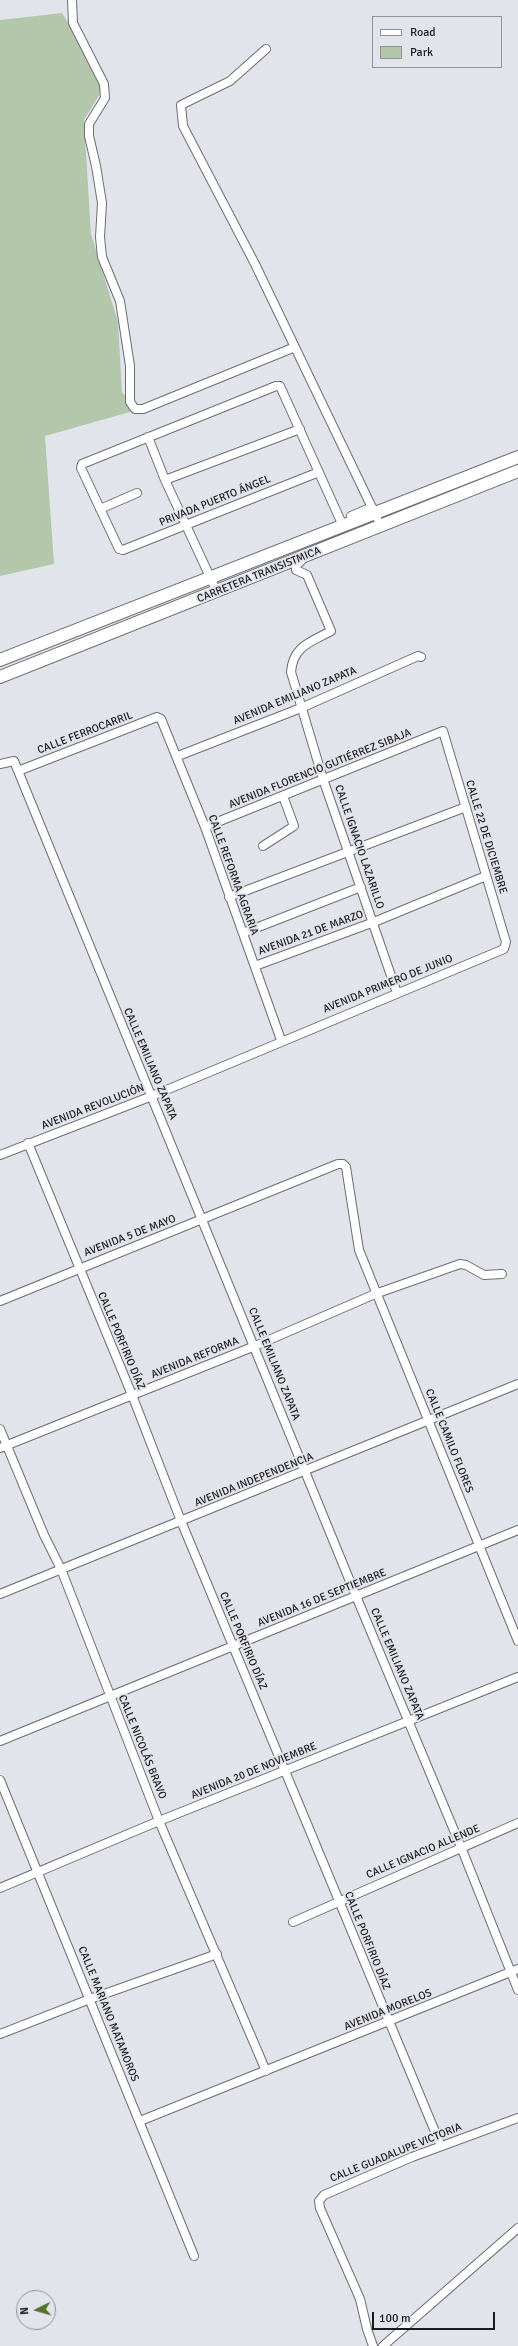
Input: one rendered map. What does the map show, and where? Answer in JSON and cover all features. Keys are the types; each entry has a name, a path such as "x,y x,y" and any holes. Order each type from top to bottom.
{"main road":[{"name":"CARRETERA TRANSISTMICA","path":"0,660 211,579 373,510 518,457"},
{"name":"CARRETERA TRANSISTMICA","path":"0,678 518,471"},
{"path":"305,557 319,544 357,530 373,510"},
{"path":"0,666 23,655 28,648"}],"street":[{"path":"72,0 73,23 104,84 105,98 89,124 89,136 102,203 100,237 102,257 120,300 130,366 130,402 135,409 143,409 295,347"},
{"path":"266,49 230,81 181,105 183,126 255,264 380,526"},
{"path":"137,493 100,509 82,468 82,464 276,386 280,386 342,523"},
{"path":"165,480 300,429"},
{"path":"148,437 185,525 217,592"},
{"name":"PRIVADA PUERTO ÁNGEL","path":"100,509 119,549 123,550 318,472"},
{"name":"CALLE IGNACIO LAZARILLO","path":"305,557 296,566 296,570 307,575 331,631 300,648 292,660 291,672 300,708 323,779 374,922 397,993"},
{"name":"AVENIDA EMILIANO ZAPATA","path":"178,756 300,708 418,656 421,657"},
{"name":"CALLE FERROCARRIL","path":"18,771 158,717 161,719"},
{"name":"CALLE REFORMA AGRARIA","path":"161,719 178,756 205,827 281,1040"},
{"name":"AVENIDA FLORENCIO GUTIÉRREZ SIBAJA","path":"205,827 443,731"},
{"name":"CALLE 22 DE DICIEMBRE","path":"443,731 506,942 504,949"},
{"path":"0,764 12,760 18,771"},
{"name":"CALLE EMILIANO ZAPATA","path":"18,771 255,1346 356,1596 514,1970 518,1990"},
{"path":"263,846 294,826 283,796"},
{"path":"229,897 466,806"},
{"name":"AVENIDA 21 DE MARZO","path":"255,966 374,922 486,876"},
{"path":"243,933 361,887"},
{"name":"AVENIDA PRIMERO DE JUNIO","path":"281,1040 504,949"},
{"name":"AVENIDA REVOLUCIÓN","path":"0,1155 152,1096 281,1040"},
{"name":"CALLE PORFIRIO DÍAZ","path":"28,1143 78,1268 132,1395 181,1521 441,2146"},
{"name":"AVENIDA 5 DE MAYO","path":"0,1300 338,1164 343,1164 346,1167 358,1250"},
{"name":"CALLE CAMILO FLORES","path":"358,1250 375,1294 430,1420 518,1641"},
{"name":"AVENIDA REFORMA","path":"3,1446 255,1346 375,1294 460,1264 466,1265 484,1275 502,1274"},
{"name":"AVENIDA INDEPENDENCIA","path":"0,1594 60,1568 306,1471 517,1384"},
{"name":"CALLE NICOLÁS BRAVO","path":"0,1429 3,1446 60,1568 159,1821 266,2071"},
{"name":"AVENIDA 16 DE SEPTIEMBRE","path":"0,1741 518,1530"},
{"name":"AVENIDA 20 DE NOVIEMBRE","path":"0,1888 159,1821 518,1678"},
{"name":"CALLE MARIANO MATAMOROS","path":"0,1780 39,1872 194,2256"},
{"name":"CALLE IGNACIO ALLENDE","path":"292,1922 339,1900 518,1823"},
{"path":"0,2034 90,1999 217,1954"},
{"name":"AVENIDA MORELOS","path":"140,2121 514,1970"},
{"name":"CALLE GUADALUPE VICTORIA","path":"373,2346 367,2329 360,2299 320,2208 319,2201 324,2195 441,2146 518,2118"},
{"path":"383,2346 518,2228"}],"green space":[{"path":"62,13 96,66 103,89 84,120 91,234 118,322 122,392 137,410 45,436 54,564 0,576 0,20"}]}
